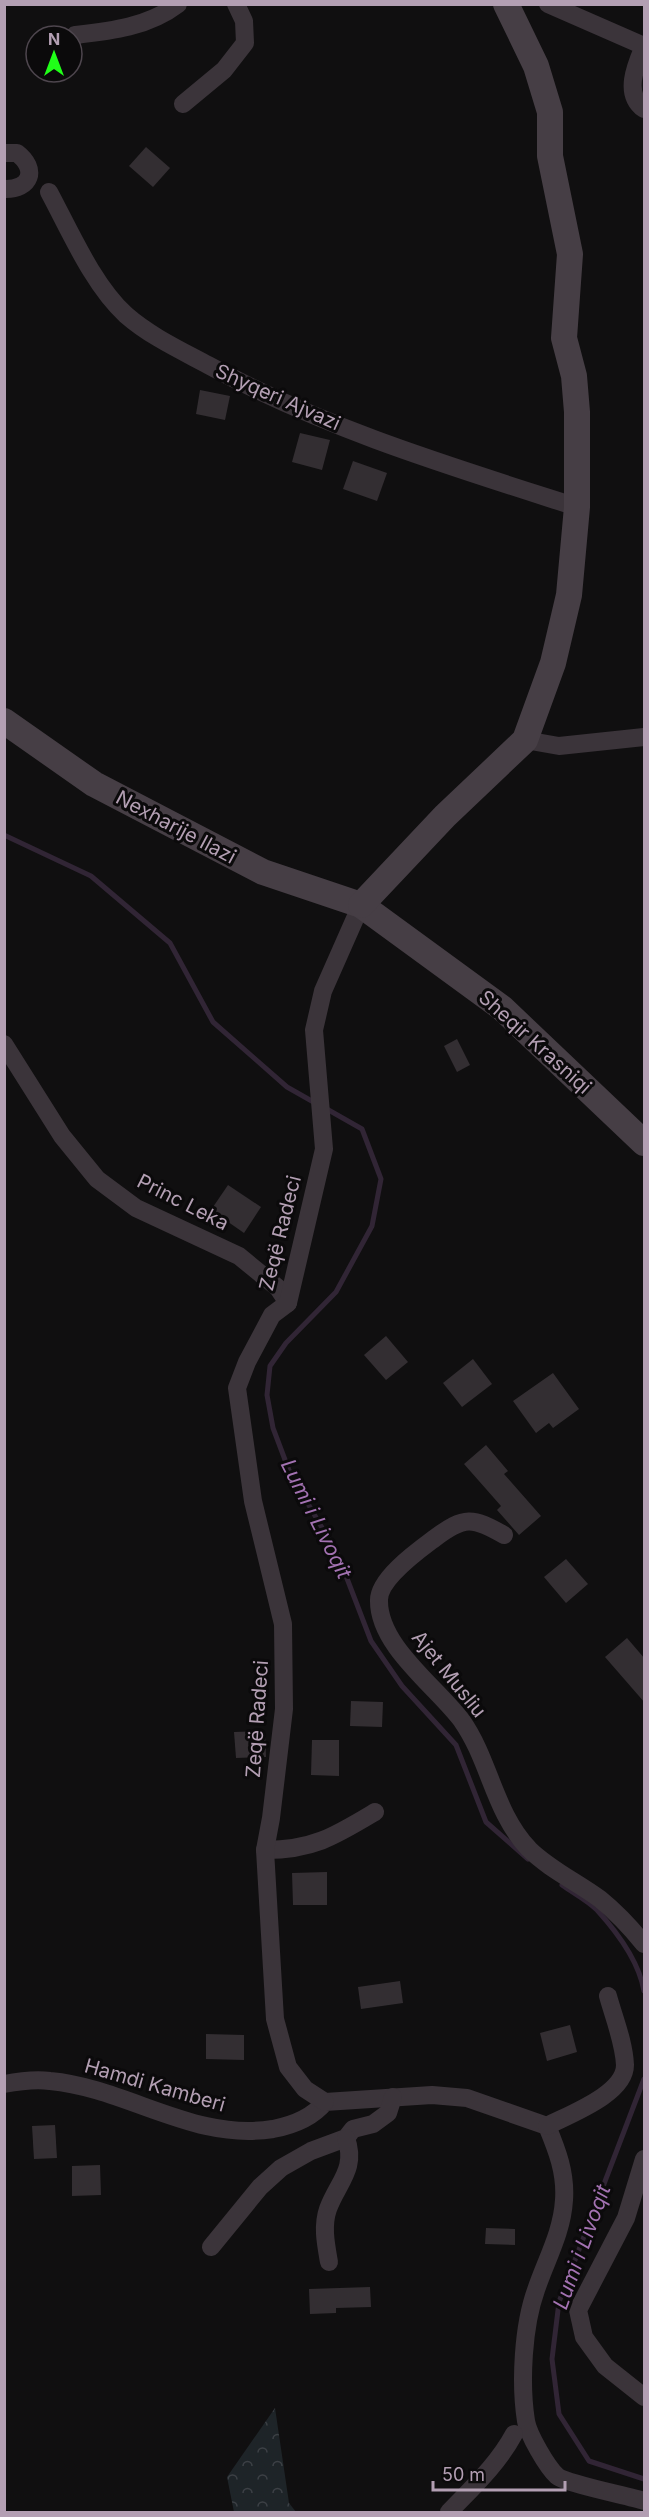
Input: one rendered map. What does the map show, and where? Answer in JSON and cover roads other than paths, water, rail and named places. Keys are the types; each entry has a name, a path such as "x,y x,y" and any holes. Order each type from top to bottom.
{"street":[{"path":"84,34 115,30 161,17 178,4"},
{"path":"183,104 224,70 245,43 244,21 236,4"},
{"path":"361,905 445,816 525,740 553,663 569,595 577,507 577,412 574,376 564,338 570,254 550,156 550,112 536,66 506,4"},
{"path":"548,4 645,46 636,65 632,88 638,105 645,109"},
{"path":"4,189 16,189 26,183 30,172 27,160 18,153 5,152"},
{"name":"Shyqeri Ajvazi","path":"49,192 104,288 125,315 160,339 254,390 378,440 577,507"},
{"name":"Nexharije Ilazi","path":"4,721 94,784 263,872 361,905"},
{"path":"525,740 559,746 645,737"},
{"name":"Zeqë Radeci","path":"325,2102 305,2089 288,2067 275,2019 265,1850 284,1709 283,1624 253,1501 237,1388 247,1362 272,1315 288,1303 324,1149 314,1030 323,991 361,905"},
{"name":"Sheqir Krasniqi","path":"361,905 502,1008 645,1143"},
{"name":"Princ Leka","path":"4,1044 62,1136 97,1179 136,1208 239,1256 278,1288 288,1303"},
{"name":"Ajet Musliu","path":"504,1535 484,1524 469,1520 451,1526 418,1550 388,1579 379,1598 382,1624 411,1665 462,1721 508,1822 531,1850 601,1900 645,1944"},
{"path":"265,1850 290,1850 321,1843 375,1812"},
{"path":"325,2102 432,2095 467,2097 547,2126 589,2105 619,2083 625,2066 622,2045 608,1996"},
{"name":"Hamdi Kamberi","path":"4,2084 25,2080 51,2081 85,2088 203,2126 256,2132 287,2126 315,2114 325,2102"},
{"path":"211,2247 260,2187 281,2168 311,2151 346,2138 353,2129 373,2124 388,2113 393,2097"},
{"path":"449,2512 506,2448 512,2432 523,2386 526,2335 535,2292 559,2235 564,2199 561,2161 547,2126"},
{"path":"329,2262 324,2231 327,2210 350,2164 350,2151 346,2138"},
{"path":"645,2159 626,2218 578,2310 584,2337 605,2366 645,2397"},
{"path":"512,2432 542,2454 558,2477 645,2501"}],"waterway":[{"name":"Lumi i Livoqit","path":"4,835 91,876 170,943 213,1022 287,1087 317,1104"},
{"name":"Lumi i Livoqit","path":"325,1108 362,1129 381,1179 372,1226 336,1292 286,1343 270,1366 267,1395 273,1428 290,1473 338,1555 371,1641 402,1686 456,1745 486,1822 528,1859"},
{"name":"Lumi i Livoqit","path":"562,1885 593,1906 612,1928 632,1958 644,1991"},
{"name":"Lumi i Livoqit","path":"644,2079 559,2302 552,2359 559,2414 589,2461 644,2479"}]}
